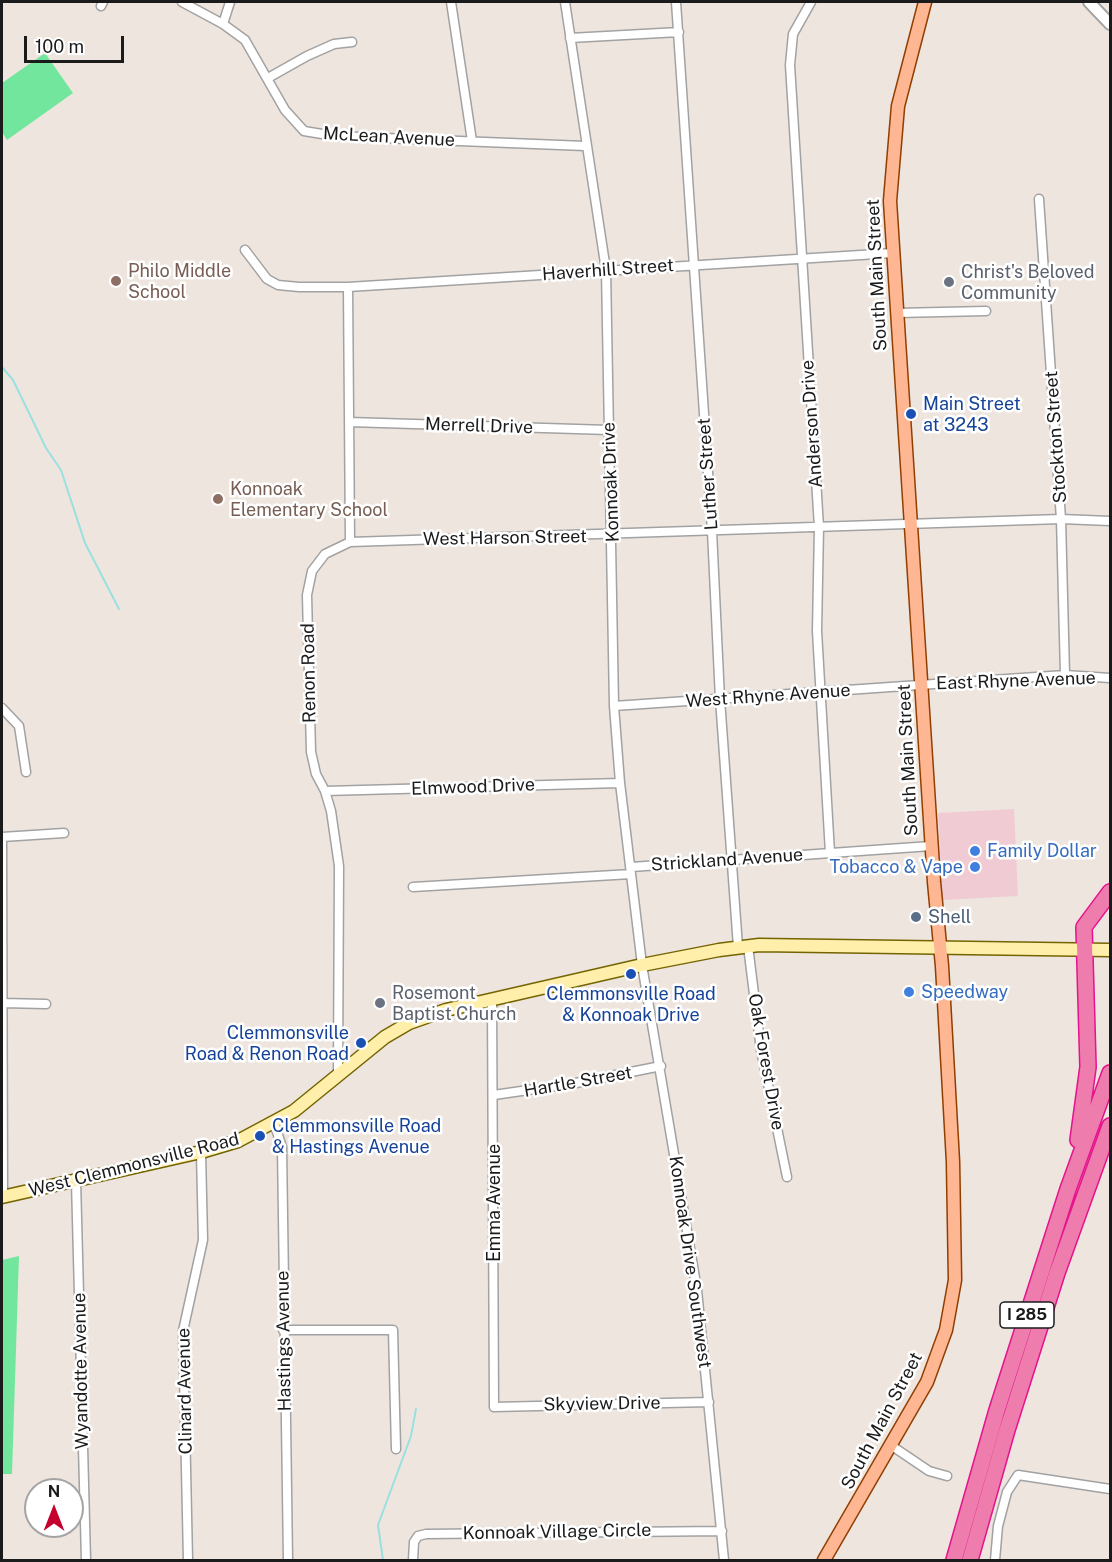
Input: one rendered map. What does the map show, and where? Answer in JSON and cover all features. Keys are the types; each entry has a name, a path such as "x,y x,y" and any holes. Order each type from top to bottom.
{"highway":[{"path":"1068,1189 1082,1118 1088,1068 1084,927 1110,892"},
{"name":"I 285","path":"954,1560 997,1410 1068,1189 1110,1073"},
{"name":"I 285","path":"970,1560 1053,1284 1110,1126"},
{"path":"1095,1167 1110,1140"}],"main road":[{"name":"South Main Street","path":"824,1560 921,1395 938,1355 950,1313 956,1280 953,1162 893,253 891,171 898,106 926,2"},
{"name":"West Clemmonsville Road","path":"2,1197 201,1152 238,1141 294,1111 385,1037 409,1023 446,1010 642,965 743,946 1110,950"}],"street":[{"name":"McLean Avenue","path":"182,2 223,24 245,40 285,110 304,131 336,136 585,146"},
{"path":"223,24 230,2"},
{"path":"451,2 472,141"},
{"name":"Konnoak Drive","path":"565,2 585,146 606,270 613,535 614,706 620,783 642,965"},
{"name":"Luther Street","path":"676,2 712,531 730,858 743,946"},
{"name":"Anderson Drive","path":"811,2 793,34 790,64 819,527 817,631 830,853"},
{"path":"1089,2 1110,24"},
{"path":"570,38 679,32"},
{"path":"268,78 334,44 351,42"},
{"name":"Stockton Street","path":"1039,199 1061,519 1065,675"},
{"name":"Haverhill Street","path":"245,250 261,273 273,282 284,286 324,287 893,253"},
{"path":"348,287 350,542"},
{"path":"897,313 987,311"},
{"name":"Merrell Drive","path":"349,422 609,430"},
{"name":"West Harson Street","path":"350,542 1061,519 1110,521"},
{"name":"Renon Road","path":"338,1075 339,866 336,832 326,791 316,774 311,752 307,595 312,571 325,554 350,542"},
{"name":"East Rhyne Avenue","path":"922,685 1065,675 1110,678"},
{"name":"West Rhyne Avenue","path":"614,706 922,685"},
{"path":"2,708 19,726 26,772"},
{"name":"Elmwood Drive","path":"326,791 620,783"},
{"path":"2,1197 2,837 64,833"},
{"name":"Strickland Avenue","path":"413,887 631,870 730,858 932,846"},
{"name":"Oak Forest Drive","path":"743,946 787,1177"},
{"name":"Konnoak Drive Southwest","path":"642,965 661,1066 697,1290 724,1560"},
{"name":"Emma Avenue","path":"492,1000 494,1407"},
{"path":"2,1003 46,1004"},
{"name":"Hartle Street","path":"494,1095 576,1083 661,1066"},
{"name":"Hastings Avenue","path":"274,1123 282,1147 288,1560"},
{"name":"Clinard Avenue","path":"188,1560 183,1331 203,1240 201,1152"},
{"name":"Wyandotte Avenue","path":"76,1181 86,1560"},
{"path":"283,1330 393,1330 396,1449"},
{"name":"Skyview Drive","path":"494,1407 709,1402"},
{"path":"892,1446 917,1464 947,1476"},
{"path":"995,1560 998,1526 1007,1492 1018,1475 1110,1489"},
{"name":"Konnoak Village Circle","path":"413,1560 414,1542 418,1536 426,1534 722,1531"}],"shaded area":[{"path":"1014,809 1018,896 942,900 938,813"}],"green space":[{"path":"45,53 73,93 7,140 2,132 2,83"},
{"path":"19,1256 12,1474 2,1474 2,1260"}],"waterway":[{"path":"2,367 13,380 46,448 61,470 85,543 119,609"},
{"path":"383,1560 378,1525 411,1436 416,1409"}],"place":[{"name":"Philo Middle School","path":"116,281"},
{"name":"Christ's Beloved Community","path":"949,282"},
{"name":"Main Street at 3243","path":"911,414"},
{"name":"Konnoak Elementary School","path":"218,499"},
{"name":"Family Dollar","path":"975,851"},
{"name":"Tobacco & Vape","path":"975,867"},
{"name":"Shell","path":"916,917"},
{"name":"Clemmonsville Road & Konnoak Drive","path":"631,974"},
{"name":"Speedway","path":"909,992"},
{"name":"Rosemont Baptist Church","path":"380,1003"},
{"name":"Clemmonsville Road & Renon Road","path":"361,1043"},
{"name":"Clemmonsville Road & Hastings Avenue","path":"260,1136"}]}
